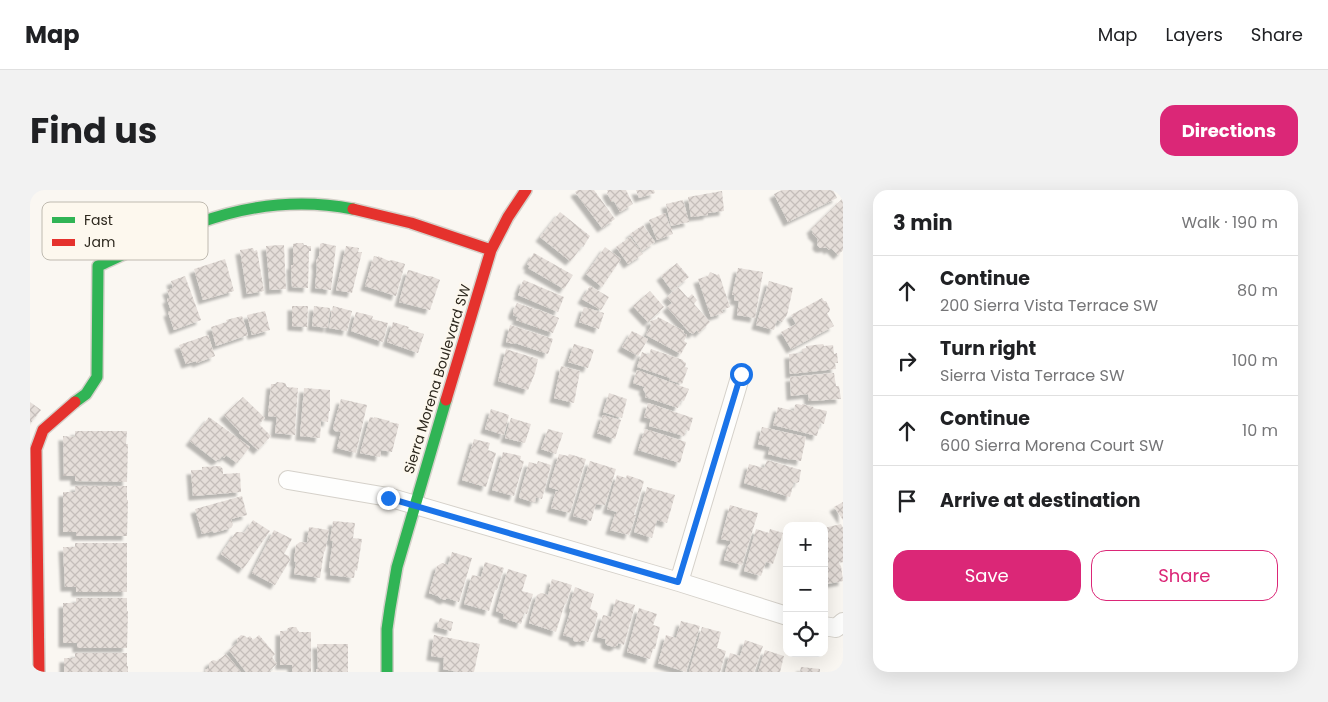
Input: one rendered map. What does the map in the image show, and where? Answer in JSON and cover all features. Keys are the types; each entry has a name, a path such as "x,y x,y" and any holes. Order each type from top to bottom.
{"street":[{"name":"Sierra Morena Boulevard SW","path":"387,672 386,647 390,601 404,537 491,250 508,217 526,190"},
{"path":"208,220 247,209 274,205 329,205 357,209 384,216 491,250"},
{"path":"39,672 34,521 36,449 43,430 68,407 86,394 97,378 98,266 111,260"},
{"path":"678,582 741,374"},
{"path":"288,480 378,495 415,505 783,615"},
{"path":"828,627 836,628 843,622"}],"building":[{"path":"578,190 594,190 615,219 602,228 575,192"},
{"path":"607,190 626,190 633,204 620,212 614,201 612,202"},
{"path":"636,190 654,190 655,193 639,198"},
{"path":"782,190 833,190 837,198 788,222 774,194"},
{"path":"722,191 724,211 691,217 688,197"},
{"path":"842,199 843,250 838,255 831,248 829,250 826,247 820,248 817,245 818,239 811,229"},
{"path":"683,200 689,222 671,226 666,204"},
{"path":"560,212 590,236 570,261 540,237"},
{"path":"665,213 673,234 657,240 649,220"},
{"path":"643,225 655,242 642,251 630,234"},
{"path":"630,237 643,254 628,264 616,247"},
{"path":"293,244 311,246 311,251 309,251 308,288 292,287 291,265 293,265"},
{"path":"320,244 336,246 331,290 315,288 316,261 319,256"},
{"path":"284,245 286,289 270,290 266,246"},
{"path":"346,246 359,248 358,252 362,252 352,293 336,290"},
{"path":"605,247 621,259 602,287 586,274"},
{"path":"253,248 254,251 257,250 264,291 247,294 240,250"},
{"path":"534,253 573,275 564,289 528,268 530,266 527,264"},
{"path":"374,256 405,264 396,296 365,286"},
{"path":"225,259 234,291 203,300 194,269"},
{"path":"677,263 689,277 672,291 661,276"},
{"path":"738,268 763,272 755,318 737,315 739,301 734,300 735,295 732,295"},
{"path":"408,270 440,280 430,310 399,302"},
{"path":"710,272 719,274 730,307 722,310 723,313 711,317 698,279 708,276"},
{"path":"185,276 201,320 174,330 168,312 171,311 167,299 170,298 167,290 173,288 171,281"},
{"path":"524,280 564,297 558,312 518,295"},
{"path":"769,281 793,288 787,315 782,322 777,320 774,330 756,325"},
{"path":"590,286 609,297 601,310 582,299"},
{"path":"678,287 688,298 692,294 697,300 694,304 710,322 699,333 697,330 693,334 689,332 667,307 672,303 667,297"},
{"path":"650,291 664,307 648,322 633,306"},
{"path":"822,298 830,309 827,313 834,326 791,349 781,332 796,324 791,315"},
{"path":"517,303 559,318 553,333 516,320 518,317 513,315 513,311"},
{"path":"292,306 308,306 307,327 292,326"},
{"path":"314,306 330,308 328,328 312,326"},
{"path":"333,306 352,311 347,331 329,328"},
{"path":"584,307 604,313 599,329 579,322"},
{"path":"265,311 270,330 252,335 247,315"},
{"path":"356,312 373,316 372,319 388,323 383,342 351,331"},
{"path":"242,316 248,335 216,346 211,327 227,322 226,320"},
{"path":"658,317 684,331 683,333 687,335 684,341 687,343 681,354 646,335 651,326 650,321"},
{"path":"393,322 424,334 418,353 387,342"},
{"path":"510,325 553,339 548,354 515,343 506,342"},
{"path":"632,331 648,339 638,356 622,347"},
{"path":"208,335 215,356 197,363 196,361 186,364 179,345"},
{"path":"574,344 594,350 588,368 568,362"},
{"path":"823,344 824,346 833,345 834,354 837,353 838,363 835,363 836,369 790,374 789,354 802,353 802,349 806,348 806,346"},
{"path":"506,349 538,359 528,390 498,381"},
{"path":"651,349 683,360 686,363 685,367 688,368 682,384 637,367 642,352 649,355"},
{"path":"561,366 580,371 574,403 554,398"},
{"path":"637,370 689,389 684,401 681,400 678,408 645,397 646,394 643,389 645,387 633,383"},
{"path":"834,373 841,399 809,401 808,394 791,396 790,377"},
{"path":"277,382 285,383 287,387 298,388 295,435 275,433 277,417 268,416 271,384"},
{"path":"304,388 330,390 328,422 321,421 320,438 300,436"},
{"path":"609,393 627,399 622,418 603,412"},
{"path":"243,397 265,418 259,424 271,436 258,450 239,433 224,415"},
{"path":"341,399 367,405 356,453 337,448 341,432 335,431 333,428"},
{"path":"30,402 41,410 30,424"},
{"path":"648,403 693,418 689,431 686,430 684,436 649,426 651,419 644,417"},
{"path":"797,404 827,411 824,424 820,423 817,436 773,425 778,407 794,411"},
{"path":"491,409 509,415 504,435 485,429"},
{"path":"603,415 621,420 615,439 597,433"},
{"path":"209,417 250,447 237,463 226,455 224,458 222,456 216,461 190,441"},
{"path":"370,417 399,424 392,452 381,450 380,457 360,453"},
{"path":"511,418 531,424 525,443 505,438"},
{"path":"762,427 806,437 801,461 768,454 770,447 758,444"},
{"path":"548,429 563,433 556,454 541,449"},
{"path":"645,429 686,442 680,463 638,450"},
{"path":"75,431 127,431 127,482 75,481 75,476 64,476 63,436 75,437"},
{"path":"474,439 490,443 488,450 496,453 486,487 462,480"},
{"path":"503,452 521,456 520,460 524,461 514,496 492,490"},
{"path":"559,454 568,456 569,454 586,459 570,513 551,508 556,491 558,492 558,490 549,487"},
{"path":"767,460 801,470 799,482 794,482 790,497 744,483 749,464 764,468"},
{"path":"538,461 551,465 542,499 536,497 535,502 533,502 519,497 529,462 537,464"},
{"path":"590,461 616,469 605,505 596,504 591,521 573,516"},
{"path":"220,466 223,469 223,474 240,473 241,492 193,496 191,470 202,470 202,467"},
{"path":"617,475 626,478 627,475 644,481 629,535 610,530 617,512 607,509"},
{"path":"75,486 127,486 127,536 76,536 76,532 63,532 63,492 75,492"},
{"path":"647,487 675,495 667,523 657,520 652,538 634,532"},
{"path":"242,496 247,515 231,519 233,525 231,528 202,534 195,509"},
{"path":"843,502 843,520 834,507"},
{"path":"730,505 758,513 742,565 724,560 731,541 721,539"},
{"path":"253,520 270,531 243,569 221,554 236,532 244,533"},
{"path":"333,521 355,523 353,538 362,539 357,571 355,570 354,578 330,575 331,568 329,568 333,541 330,541"},
{"path":"841,524 843,528 843,562 840,563 839,561 839,564 843,581 828,584 828,567 828,527"},
{"path":"309,527 329,530 320,578 294,574 296,545 300,542 307,543"},
{"path":"756,529 769,533 770,529 783,533 773,564 766,562 761,576 744,571"},
{"path":"274,530 292,539 284,554 289,556 290,560 275,585 252,573"},
{"path":"75,543 127,543 127,592 76,592 76,587 65,587 63,547 75,547"},
{"path":"452,552 472,558 459,602 447,598 445,600 429,593 437,566 442,563 448,565"},
{"path":"485,562 504,568 489,611 464,604 472,575 481,577"},
{"path":"508,569 527,575 522,591 533,594 527,614 524,613 521,624 503,618 504,614 496,611"},
{"path":"552,579 572,585 556,632 529,623 537,595 541,593 548,595"},
{"path":"575,587 594,594 590,609 598,614 588,642 582,640 579,642 574,641 573,638 563,635"},
{"path":"76,598 127,598 127,648 77,648 77,643 63,643 63,603 76,603"},
{"path":"616,599 635,605 624,645 618,643 614,647 607,645 606,639 597,637 603,615 611,617"},
{"path":"639,608 657,614 653,625 660,627 655,649 653,649 650,659 627,652"},
{"path":"440,618 453,622 451,631 437,627"},
{"path":"681,621 700,626 686,672 658,663 666,635 676,638"},
{"path":"290,627 296,627 299,632 311,632 311,672 292,672 292,665 280,665 280,631 287,631"},
{"path":"702,627 721,632 717,648 726,651 720,672 689,672"},
{"path":"241,635 247,638 250,636 253,640 259,635 275,654 272,657 277,664 270,670 271,672 246,672 229,650 237,643 237,639"},
{"path":"434,635 480,644 474,672 458,672 443,669 444,658 431,656"},
{"path":"745,640 763,646 754,672 725,672 730,653 740,656"},
{"path":"317,644 348,644 348,672 316,672 316,669 318,669"},
{"path":"765,650 783,656 780,672 758,672"},
{"path":"75,653 127,653 128,672 64,672 64,658 75,658"},
{"path":"226,654 241,672 206,672 205,670 209,668 209,663 213,660 217,661"},
{"path":"801,667 820,669 820,672 800,672"}],"traffic: fast":[{"path":"208,220 252,208 284,204 318,204 353,209"},
{"path":"75,402 86,394 97,377 98,266 111,260"},
{"path":"387,672 387,629 397,567 446,400"}],"traffic: jam":[{"path":"446,400 491,250 508,217 526,190"},
{"path":"353,209 411,223 491,250"},
{"path":"39,672 36,449 43,430 75,402"}],"route":[{"path":"388,498 678,582 741,374"}]}
